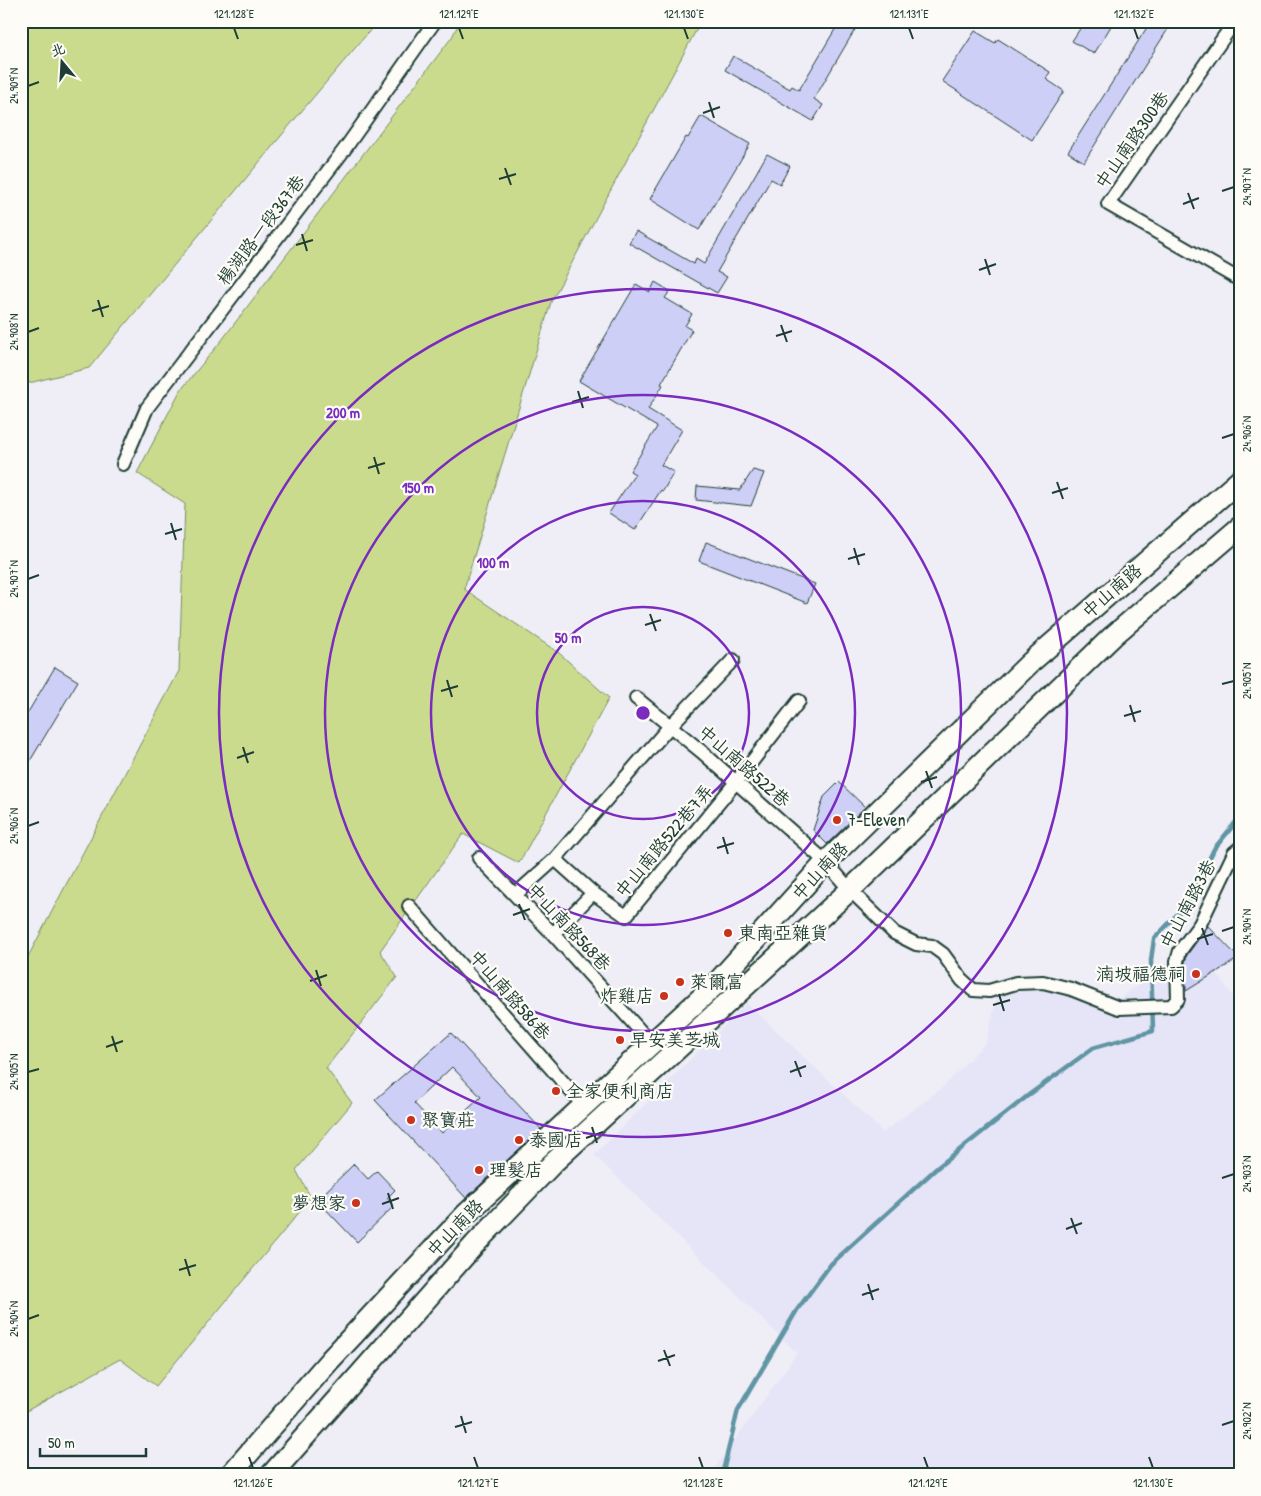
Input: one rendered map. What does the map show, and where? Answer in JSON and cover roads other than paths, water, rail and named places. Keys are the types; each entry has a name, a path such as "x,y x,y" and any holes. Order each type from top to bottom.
{"main road":[{"name":"中山南路","path":"230,1475 330,1360 466,1214 713,987 826,862 1031,662 1240,480"},
{"name":"中山南路","path":"272,1475 475,1244 554,1162 850,890 1113,636 1240,526"}],"street":[{"name":"楊湖路一段367巷","path":"123,464 147,408 344,150 435,21"},
{"name":"中山南路300巷","path":"1235,21 1108,204 1240,280"},
{"path":"515,895 555,858 670,726 732,660"},
{"name":"中山南路522巷","path":"636,698 736,782 826,862 850,890 894,933 916,944 932,946 943,954 962,980 973,990 989,991 1016,984 1043,982 1071,989 1119,1008"},
{"path":"736,782 799,702"},
{"name":"中山南路522巷7弄","path":"593,893 626,916 736,782"},
{"name":"中山南路3巷","path":"1119,1008 1171,1006 1178,999 1177,961 1180,951 1200,924 1234,854 1240,848"},
{"name":"中山南路568巷","path":"479,858 553,934 652,1044"},
{"path":"553,934 593,893 555,858"},
{"name":"中山南路586巷","path":"409,906 584,1106"}],"waterway":[{"path":"722,1475 738,1410 797,1310 831,1264 938,1167 1030,1094 1093,1048 1153,1031 1151,960 1154,939 1189,902 1214,849 1240,817"}],"place":[{"name":"7-Eleven","path":"837,820"},
{"name":"東南亞雜貨","path":"728,933"},
{"name":"湳坡福德祠","path":"1196,974"},
{"name":"萊爾富","path":"680,982"},
{"name":"炸雞店","path":"664,996"},
{"name":"早安美芝城","path":"620,1040"},
{"name":"全家便利商店","path":"556,1091"},
{"name":"聚寶莊","path":"411,1120"},
{"name":"泰國店","path":"519,1140"},
{"name":"理髮店","path":"479,1170"},
{"name":"夢想家","path":"356,1203"}]}
